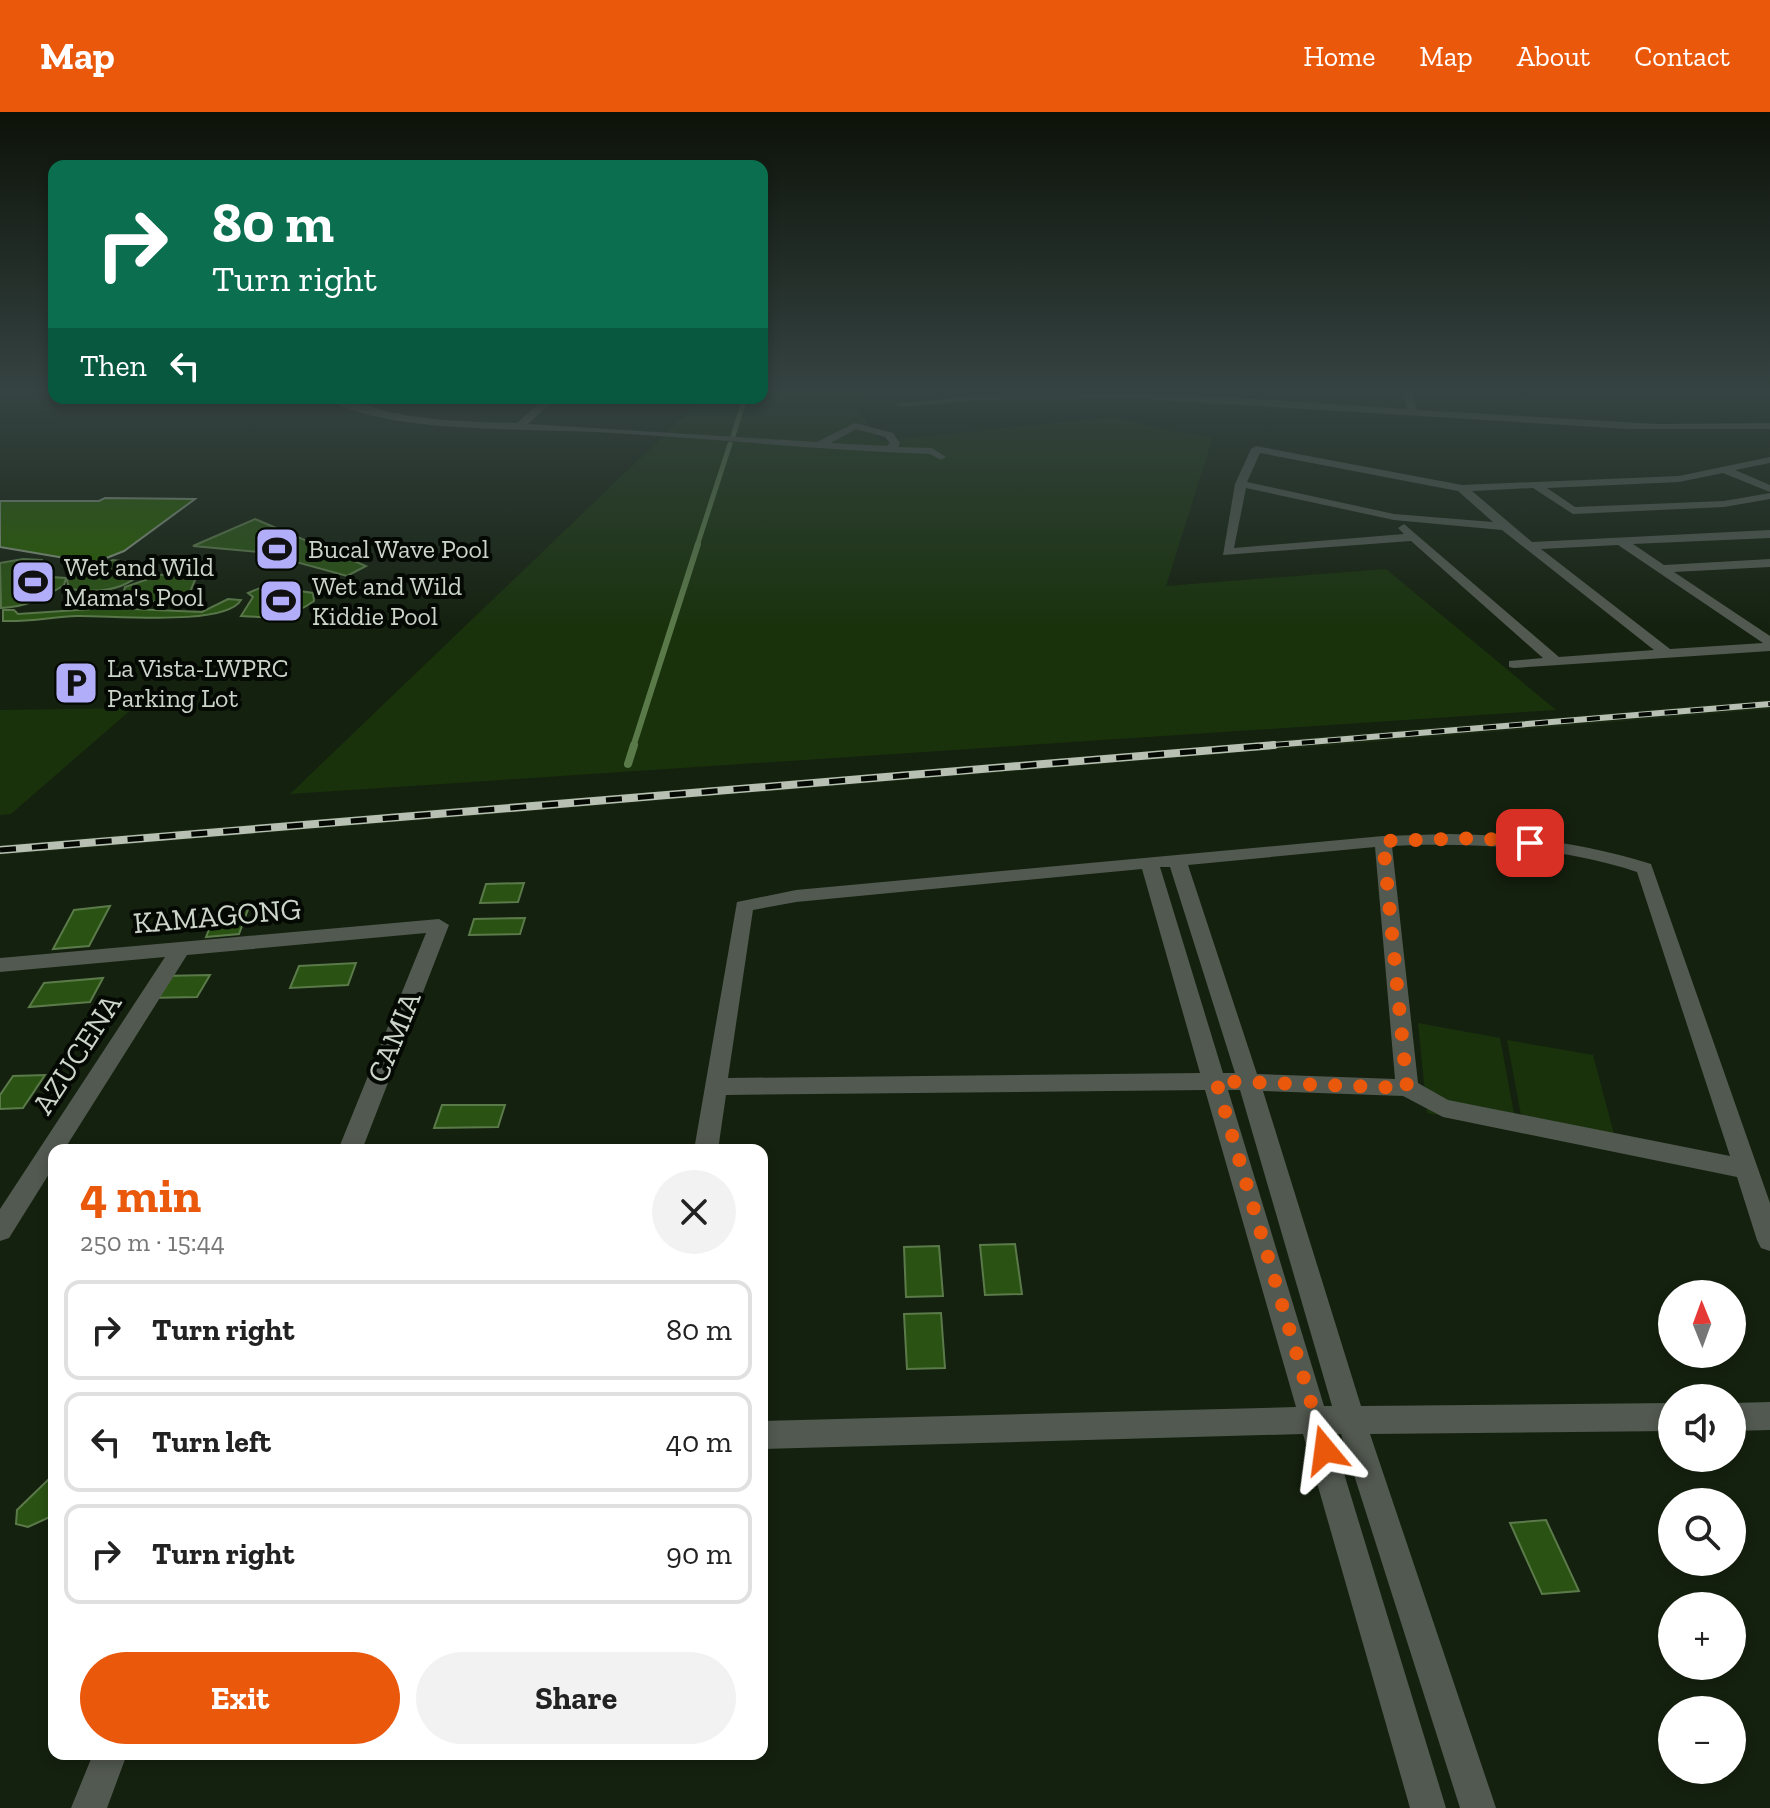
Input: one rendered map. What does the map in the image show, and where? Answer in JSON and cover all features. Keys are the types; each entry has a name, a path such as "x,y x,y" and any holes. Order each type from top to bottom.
{"street":[{"path":"1247,471 1227,552 1412,537"},
{"path":"1373,471 1462,488 1679,479 1726,471"},
{"path":"1727,471 1770,489"},
{"path":"1679,479 1724,504"},
{"path":"1241,484 1394,517 1505,527"},
{"path":"1537,486 1573,511 1724,504 1770,496"},
{"path":"1462,488 1505,527 1666,653"},
{"path":"1394,517 1412,537 1554,660"},
{"path":"1530,546 1770,534"},
{"path":"1621,542 1770,644"},
{"path":"1662,569 1770,563"},
{"path":"1514,664 1770,644"},
{"path":"707,1144 744,906 796,896 1178,863 1383,841 1479,838 1617,857 1645,868 1770,1240"},
{"path":"1383,841 1407,1088"},
{"path":"1178,863 1249,1082 1351,1421 1478,1808"},
{"path":"1150,864 1428,1808"},
{"name":"KAMAGONG","path":"0,965 439,925"},
{"name":"CAMIA","path":"352,1144 439,925"},
{"name":"AZUCENA","path":"55,1144 179,951"},
{"path":"715,1087 1216,1081 1407,1088 1443,1108 1745,1169"},
{"name":"AZUCENA","path":"0,1230 48,1155"},
{"path":"1746,1417 1770,1416"},
{"path":"768,1435 1316,1420 1658,1417"},
{"path":"89,1808 108,1760"}],"shaded area":[{"path":"627,471 1202,471 1166,586 1386,569 1556,710 290,794"},
{"name":"Bucal Wave Pool","path":"255,519 366,566 347,576 260,552 193,546"},
{"name":"Wet and Wild Mama's Pool","path":"42,560 51,577 66,578 64,585 34,601 1,608 0,563"},
{"path":"113,560 136,563 143,571 118,587 89,591 69,589 67,580 75,573"},
{"path":"191,574 195,580 190,592 157,601 122,598 125,587 160,575"},
{"name":"Wet and Wild Kiddie Pool","path":"265,586 313,593 314,601 279,616 241,616 253,597 248,593"},
{"path":"228,599 241,600 231,608 191,617 77,616 3,621 3,610 14,610 18,614 108,608 202,612"},
{"path":"1770,700 1770,709 0,855 0,845"},
{"path":"133,708 11,814 0,815 0,710"},
{"path":"524,883 518,902 480,903 486,884"},
{"path":"250,904 239,934 206,937 218,907"},
{"path":"110,906 89,946 53,949 74,910"},
{"path":"525,918 520,934 469,935 474,919"},
{"path":"356,963 348,985 290,988 299,966"},
{"path":"210,975 197,997 147,998 161,976"},
{"path":"103,978 90,1002 29,1007 44,983"},
{"path":"1418,1023 1500,1038 1517,1130 1427,1113"},
{"path":"1507,1040 1593,1055 1618,1149 1524,1131"},
{"path":"45,1075 23,1108 0,1109 0,1095 13,1076"},
{"path":"442,1105 505,1105 498,1127 434,1128"},
{"path":"1015,1244 1022,1294 985,1295 980,1245"},
{"path":"939,1246 943,1296 906,1297 904,1247"},
{"path":"941,1313 945,1368 907,1369 904,1314"},
{"path":"48,1480 48,1518 28,1527 16,1524 17,1510"},
{"path":"1546,1520 1579,1591 1542,1594 1510,1523"}],"building":[{"path":"105,498 195,499 124,551 94,563 0,547 0,501 99,501"}],"waterway":[{"path":"697,546 721,471"},
{"path":"633,747 698,544"},
{"path":"628,764 634,745"}],"railway":[{"path":"1250,747 1770,704"},
{"path":"0,850 1274,745"}],"place":[{"name":"Bucal Wave Pool","path":"277,549"},
{"name":"Wet and Wild Mama's Pool","path":"33,582"},
{"name":"Wet and Wild Kiddie Pool","path":"281,601"},
{"name":"La Vista-LWPRC Parking Lot","path":"76,683"}],"route":[{"path":"1325,1450 1216,1081 1407,1088 1383,841 1479,838 1530,843"}]}
